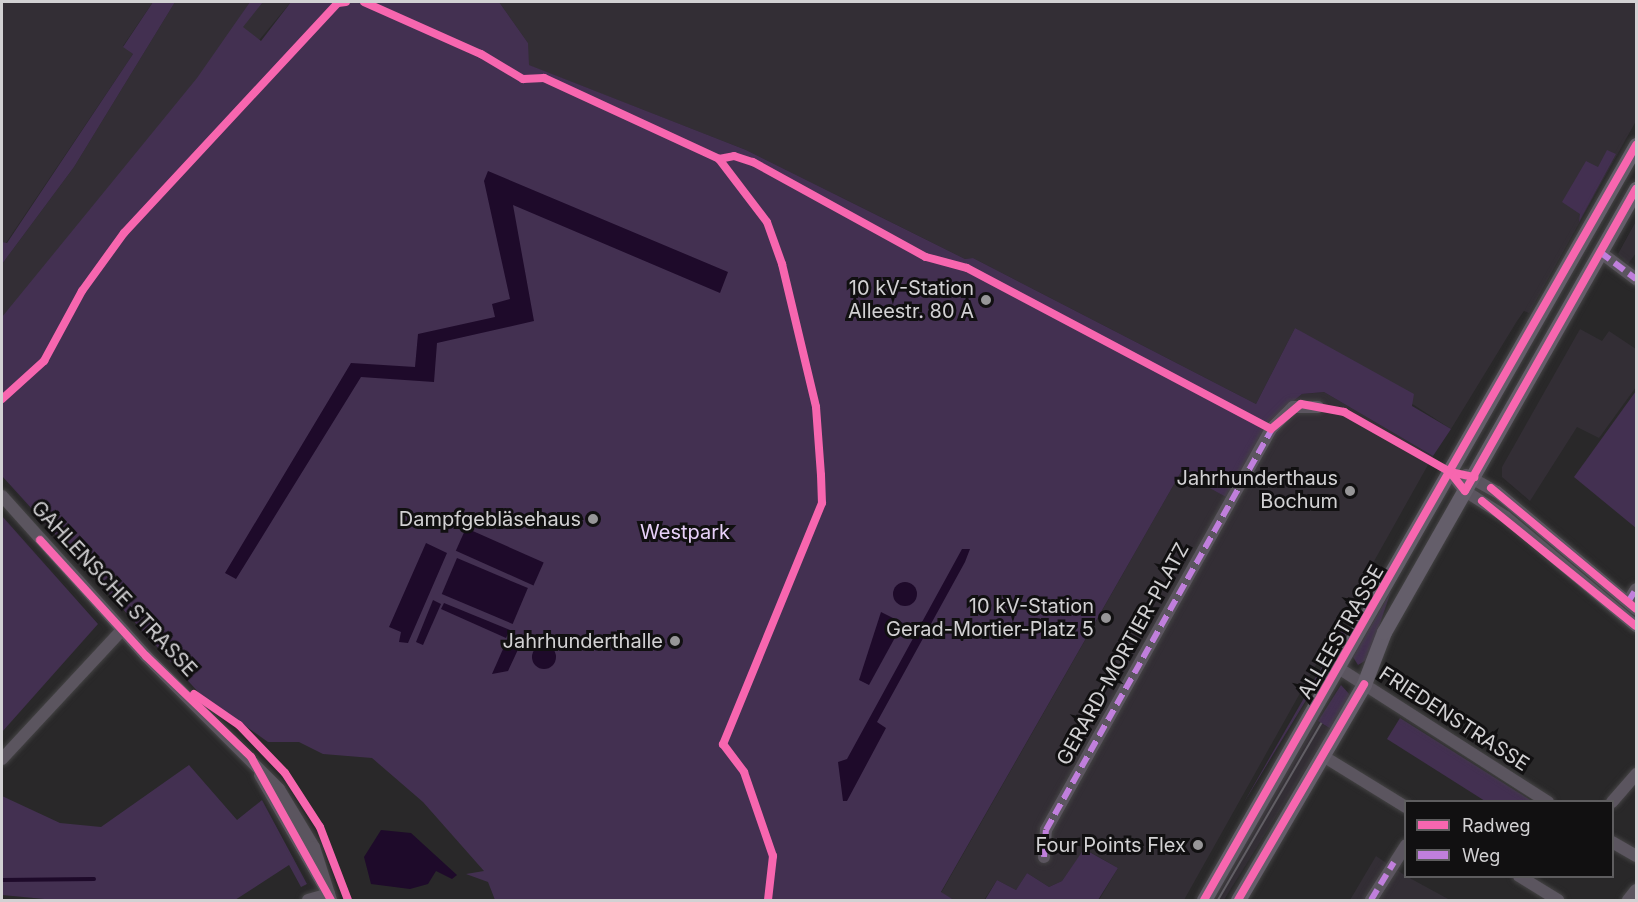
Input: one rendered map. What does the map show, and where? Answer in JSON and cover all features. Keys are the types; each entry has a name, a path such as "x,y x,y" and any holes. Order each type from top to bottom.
{"main road":[{"name":"ALLEESTRASSE","path":"1204,900 1340,669 1636,145"},
{"name":"ALLEESTRASSE","path":"1238,900 1364,684 1384,632 1636,189"}],"street":[{"path":"1600,252 1636,279"},
{"name":"GERARD-MORTIER-PLATZ","path":"1044,857 1046,831 1271,429 1293,407 1318,407"},
{"path":"1450,472 1474,477 1632,605 1636,589"},
{"path":"1450,472 1465,491 1506,517 1636,626"},
{"name":"GAHLENSCHE STRASSE","path":"2,496 122,630 250,758 305,829 330,897"},
{"path":"2,759 122,630"},
{"name":"FRIEDENSTRASSE","path":"1340,669 1546,800"},
{"path":"1323,756 1404,806"},
{"path":"1613,800 1636,774"},
{"path":"1614,843 1636,856"},
{"path":"1371,900 1404,848"},
{"path":"1522,878 1558,900"},
{"path":"1628,900 1636,890"},
{"path":"308,900 330,897"}],"shaded area":[{"path":"2,2 153,2 123,46 133,54 6,243 2,242"},
{"path":"175,2 250,2 235,26 242,27 263,2 291,2 2,348 2,264 74,167"},
{"path":"499,2 1636,2 1636,121 1529,313 1524,311 1517,321 1451,429 1295,328 1256,404 973,258 965,259 746,150 528,65 528,43"},
{"path":"488,171 728,272 720,293 513,205 534,321 437,343 434,382 361,377 236,579 225,573 351,363 415,367 418,334 495,317 492,304 510,299 484,181"},
{"path":"1636,221 1636,253 1628,264 1618,254"},
{"path":"1580,329 1602,341 1609,331 1636,349 1636,387 1599,438 1577,427 1530,501 1502,477 1502,467"},
{"path":"1324,392 1433,456 1184,900 1099,900 1118,868 1085,849 1062,881 1049,887 1027,873 1016,890 997,880 984,900 954,900 941,893 1181,472 1269,421 1302,394"},
{"path":"466,528 544,563 533,585 456,551"},
{"path":"426,543 447,553 408,643 399,642 401,632 389,627"},
{"path":"962,549 970,549 965,562 877,722 886,728 847,801 843,801 838,762 847,759"},
{"path":"457,558 528,588 513,624 442,594"},
{"path":"905,582 914,585 917,594 914,603 905,606 896,603 893,594 896,585"},
{"path":"433,600 441,604 423,645 416,642"},
{"path":"444,603 510,630 506,638 441,609"},
{"path":"881,612 903,623 869,685 859,680"},
{"path":"511,631 522,641 508,671 492,674"},
{"path":"544,645 553,648 556,657 553,666 544,669 535,666 532,657 535,648"},
{"path":"1318,721 1331,729 1224,900 1207,898"},
{"path":"381,830 411,833 457,875 452,879 436,871 428,884 410,889 371,884 364,857"},
{"path":"1376,856 1404,875 1404,878 1410,878 1450,900 1350,900"}],"green space":[{"path":"153,2 175,2 74,167 2,264 2,242 7,243 133,54 123,47"},
{"name":"Westpark","path":"250,2 263,2 243,27 261,41 291,2 499,2 528,43 529,65 746,150 965,259 973,258 1256,404 1295,328 1414,394 1412,406 1451,429 1433,456 1324,392 1302,394 1269,421 1226,497 1181,472 941,892 954,900 495,900 488,882 466,874 484,871 423,802 372,758 323,754 299,742 268,742 200,694 2,476 2,317 197,78"},
{"path":"1607,150 1616,154 1579,222 1580,214 1562,202 1586,161 1598,167"},
{"path":"1636,391 1636,528 1574,477"},
{"path":"2,516 98,624 2,732"},
{"path":"1391,591 1368,659 1358,665 1353,657"},
{"path":"1342,630 1347,633 1243,804 1323,665"},
{"path":"1341,685 1351,696 1331,729 1318,721"},
{"path":"1400,718 1530,800 1483,800 1387,739"},
{"path":"189,765 237,820 262,800 307,884 301,887 289,865 235,900 55,900 2,895 2,796 60,823 101,827"},
{"path":"1084,849 1118,868 1098,900 985,900 997,880 1016,890 1027,873 1049,887 1062,881"}],"waterway":[{"path":"2,880 94,879"}],"tram line":[{"path":"1218,900 1321,724"}],"marked path":[{"path":"1600,252 1636,279"},
{"path":"1044,857 1046,830 1274,425"},
{"path":"1628,602 1636,589"},
{"path":"1371,900 1394,862"}],"cycle path":[{"path":"2,399 44,361 82,291 124,233 338,3 346,2"},
{"path":"364,2 481,54 523,79 544,78 719,159 734,156 753,162 926,257 967,268 1271,429 1301,404 1344,412 1450,472 1474,477"},
{"path":"1204,900 1636,145"},
{"path":"719,159 767,222 782,264 816,407 821,475 822,503 723,744 744,772 773,856 768,900"},
{"path":"1450,472 1465,491 1636,189"},
{"path":"1491,488 1636,609"},
{"path":"1482,501 1636,626"},
{"path":"40,540 146,656 251,757 331,900"},
{"path":"1238,900 1364,684"},
{"path":"194,694 239,725 285,773 320,827 348,900"}],"place":[{"name":"10 kV-Station Alleestr. 80 A","path":"986,300"},
{"name":"Jahrhunderthaus Bochum","path":"1350,491"},
{"name":"Dampfgebläsehaus","path":"593,519"},
{"name":"10 kV-Station Gerad-Mortier-Platz 5","path":"1106,618"},
{"name":"Jahrhunderthalle","path":"675,641"},
{"name":"Four Points Flex","path":"1198,845"}]}
